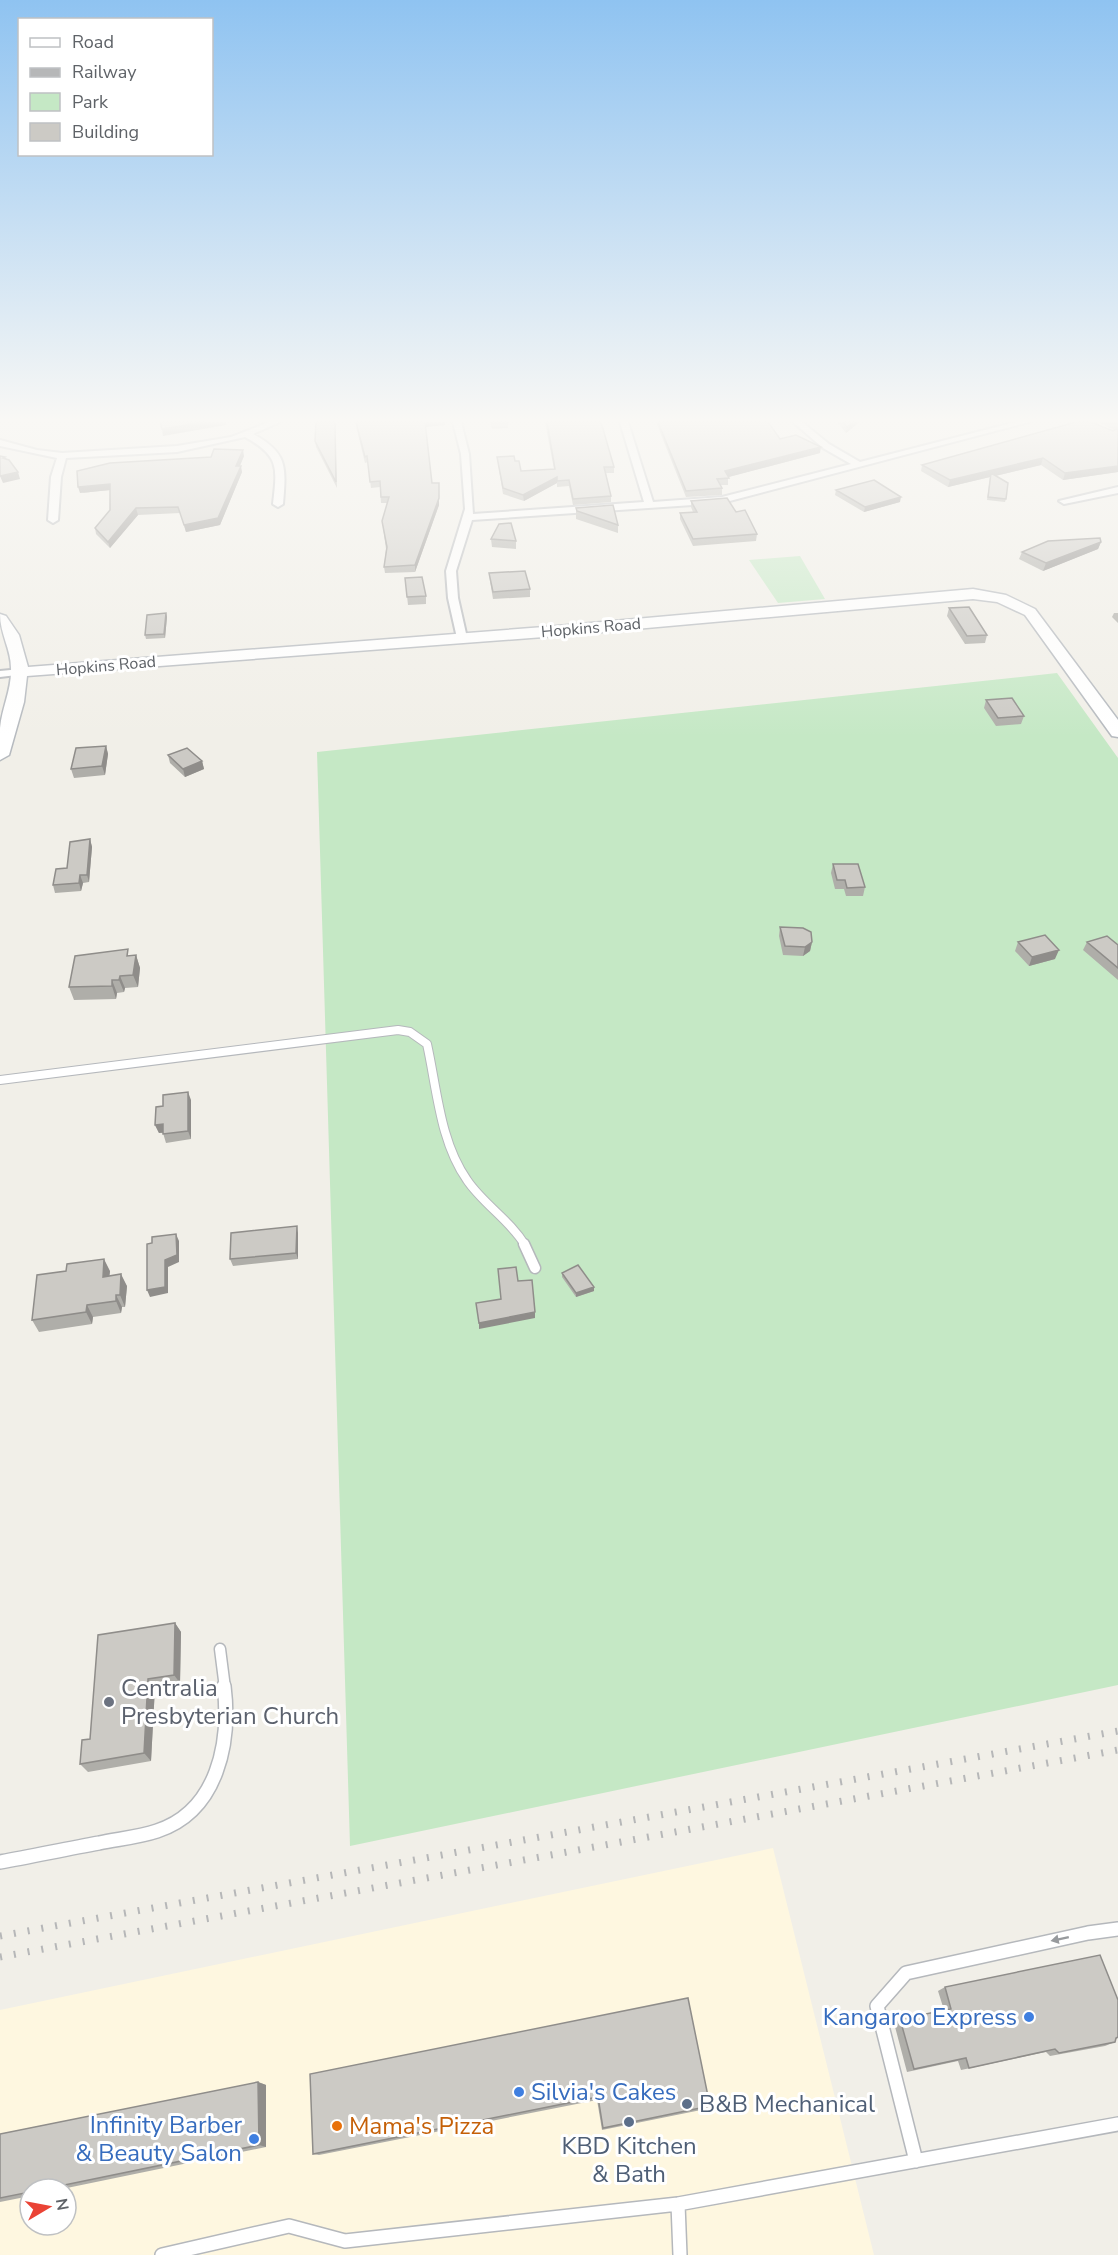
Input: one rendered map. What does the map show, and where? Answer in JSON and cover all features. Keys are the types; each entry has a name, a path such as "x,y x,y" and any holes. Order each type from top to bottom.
{"main road":[{"name":"Hopkins Road","path":"21,672 462,638 933,596 986,595 1013,602 1029,612 1118,732"},
{"path":"0,619 17,643 21,672 0,755"}],"street":[{"path":"462,638 453,598 451,571 466,527"},
{"name":"Hopkins Road","path":"0,674 21,672"}],"lane":[{"path":"0,1080 398,1030 410,1032 427,1044 452,1150 465,1177 482,1199 516,1230 528,1247 535,1268"},
{"path":"0,1862 158,1830 182,1817 199,1802 214,1779 224,1753 226,1699 220,1649"},
{"path":"916,2161 877,2006 906,1973 1088,1933 1118,1929"},
{"path":"162,2255 289,2226 345,2241 678,2204 1118,2124"},
{"path":"678,2204 680,2255"}],"shaded area":[{"path":"773,1848 874,2255 0,2255 0,2010"}],"green space":[{"path":"800,556 825,599 778,603 749,560"},
{"path":"1057,673 1118,758 1118,1685 350,1846 317,752"}],"building":[{"path":"96,527 120,527 108,542"},
{"path":"383,527 429,527 415,565 384,567 387,547"},
{"path":"497,527 512,527 516,541 491,539"},
{"path":"687,527 754,527 757,534 693,539"},
{"path":"1100,538 1101,542 1046,563 1022,552 1048,541"},
{"path":"525,571 530,589 493,592 489,573"},
{"path":"422,577 426,596 407,597 405,578"},
{"path":"969,607 987,635 967,636 949,608"},
{"path":"166,613 164,634 145,635 147,615"},
{"path":"1012,698 1024,716 998,718 986,700"},
{"path":"106,746 102,766 71,769 76,748"},
{"path":"187,748 202,761 183,769 168,755"},
{"path":"90,839 87,875 80,875 79,883 53,885 56,869 67,868 70,842"},
{"path":"833,864 858,864 865,887 847,888 845,880 837,880"},
{"path":"780,927 803,928 811,932 812,942 805,947 785,946"},
{"path":"1045,935 1059,950 1032,957 1018,942"},
{"path":"1107,936 1118,945 1118,968 1087,942"},
{"path":"128,949 127,956 136,955 133,975 120,976 119,980 112,980 112,986 69,987 75,956"},
{"path":"188,1092 188,1131 163,1134 163,1124 155,1125 156,1107 163,1106 163,1095"},
{"path":"297,1226 296,1253 230,1259 231,1233"},
{"path":"176,1234 177,1255 165,1260 165,1287 147,1290 147,1244 152,1243 152,1237"},
{"path":"104,1259 103,1277 121,1274 120,1295 116,1295 116,1301 87,1305 86,1312 32,1320 37,1275 66,1271 67,1264"},
{"path":"578,1265 594,1287 576,1293 562,1273"},
{"path":"516,1267 518,1281 532,1280 535,1312 479,1323 476,1303 501,1299 498,1269"},
{"path":"175,1623 174,1675 148,1679 144,1753 80,1764 82,1740 90,1739 98,1635"},
{"name":"Kangaroo Express","path":"1100,1955 1118,2000 1118,2037 1115,2042 1059,2053 1055,2049 969,2068 966,2058 914,2069 900,2019 951,2009 945,1987"},
{"path":"688,1998 710,2106 603,2128 598,2097 313,2154 310,2074"},
{"path":"258,2082 259,2145 78,2182 78,2177 18,2177 18,2194 0,2198 0,2134"}],"railway":[{"path":"0,1936 1118,1731"},
{"path":"0,1957 1118,1750"}],"place":[{"name":"Centralia Presbyterian Church","path":"109,1702"},
{"name":"Kangaroo Express","path":"1029,2017"},
{"name":"Silvia's Cakes","path":"519,2092"},
{"name":"B&B Mechanical","path":"687,2104"},
{"name":"KBD Kitchen & Bath","path":"629,2122"},
{"name":"Mama's Pizza","path":"337,2126"},
{"name":"Infinity Barber & Beauty Salon","path":"254,2139"}]}
